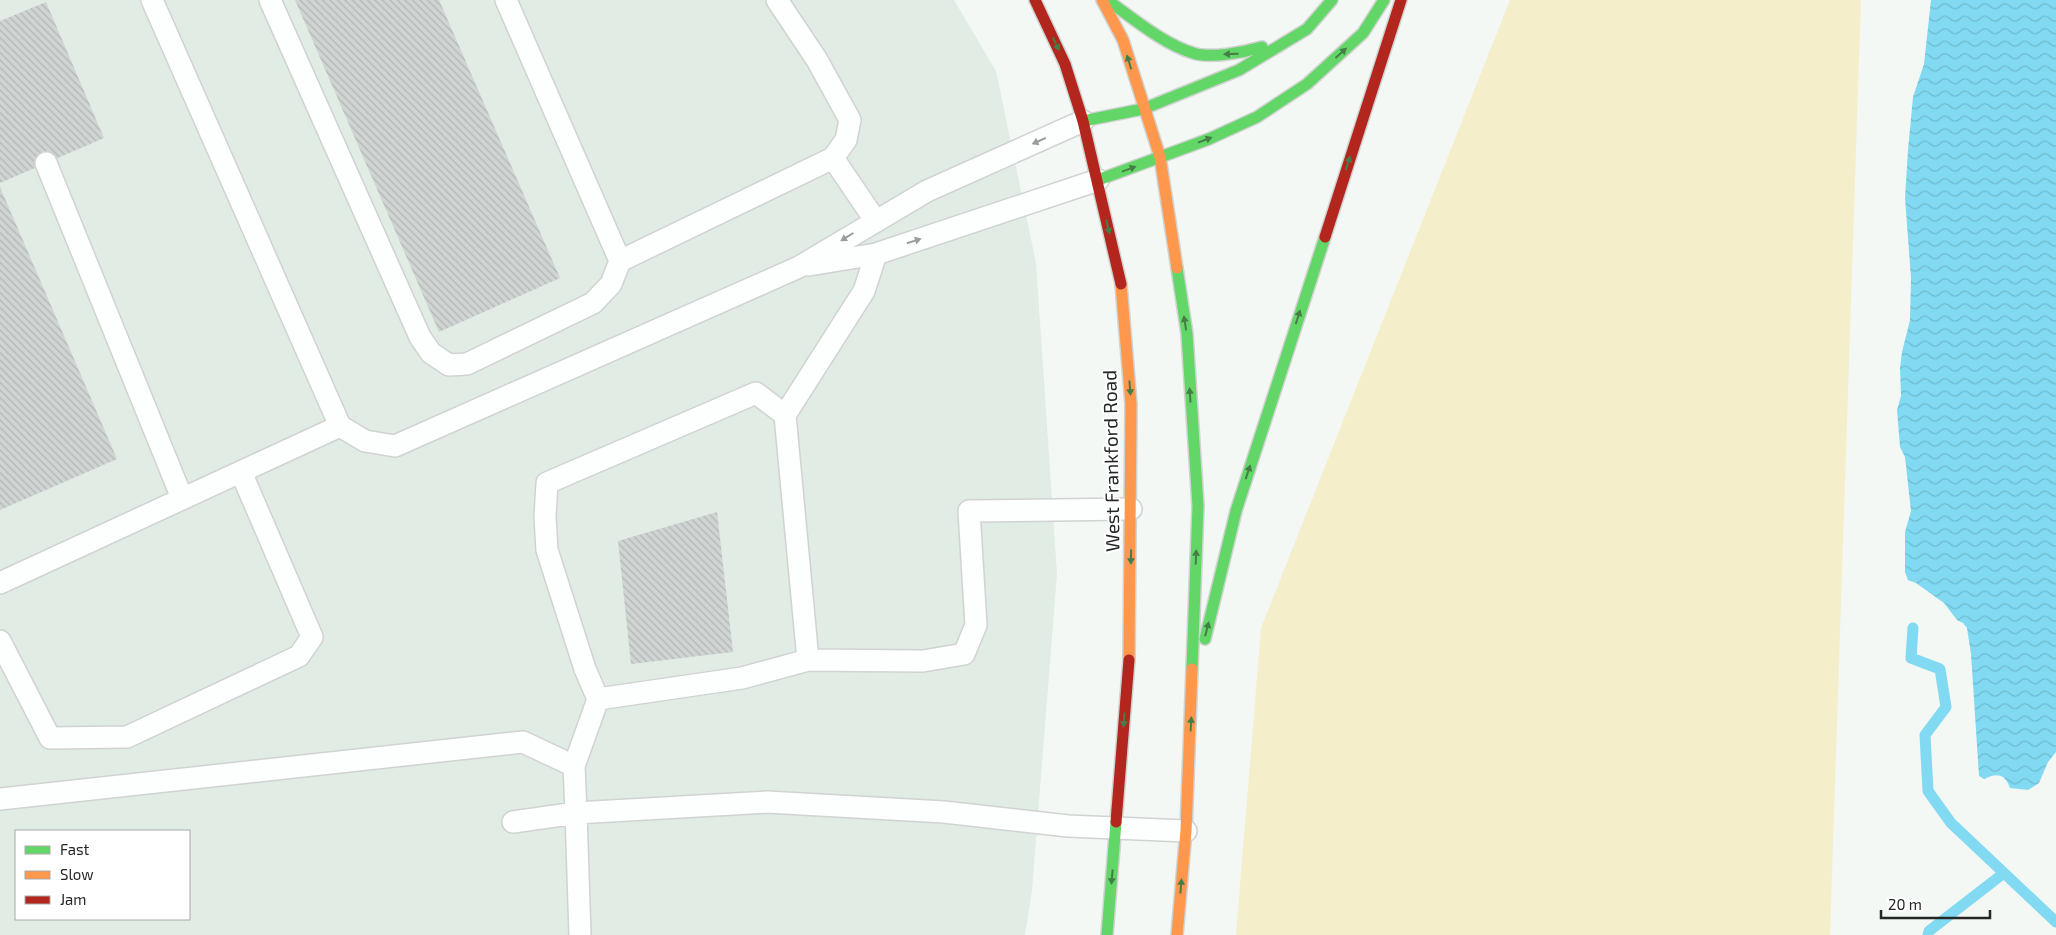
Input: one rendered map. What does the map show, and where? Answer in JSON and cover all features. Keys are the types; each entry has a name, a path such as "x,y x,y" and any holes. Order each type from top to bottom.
{"main road":[{"name":"West Frankford Road","path":"1036,0 1065,64 1083,121 1098,180 1121,281 1131,404 1129,656 1107,935"},
{"path":"1102,0 1123,40 1160,157 1187,334 1198,506 1186,831 1177,935"},
{"path":"1107,0 1162,38 1194,54 1237,54 1295,36"},
{"path":"1083,121 1143,108 1239,70 1307,30 1332,0"},
{"path":"1098,180 1209,139 1257,117 1307,84 1363,33 1384,0"},
{"path":"1192,694 1236,511 1401,0"}],"lane":[{"path":"152,0 340,426 365,441 395,446 799,267 875,220 927,191 1083,121"},
{"path":"270,0 420,337 431,353 449,365 467,364 593,303 611,284 620,261 833,158 846,140 850,120 817,60 777,0"},
{"path":"506,0 620,261"},
{"path":"833,158 875,220"},
{"path":"46,163 182,498"},
{"path":"799,267 876,254 1098,180"},
{"path":"808,660 785,415 864,290 876,254"},
{"path":"580,935 574,766 598,699 585,670 547,550 545,517 547,483 756,393 785,415"},
{"path":"0,583 340,426"},
{"path":"0,641 50,738 126,737 299,656 312,637 241,472"},
{"path":"598,699 742,678 808,660 923,661 964,654 976,625 969,511 1131,509"},
{"path":"0,799 523,742 574,766"},
{"path":"513,822 576,813 767,802 944,812 1068,826 1186,831"}],"shaded area":[{"path":"0,0 954,0 996,71 1036,263 1057,574 1032,890 1025,935 0,935"},
{"path":"1510,0 1861,0 1830,935 1236,935 1261,628"}],"water":[{"path":"1931,0 2056,0 2056,752 2048,762 2039,783 2028,790 2010,788 2006,779 2000,776 1996,775 1984,779 1979,776 1971,654 1967,628 1957,620 1944,603 1916,583 1908,580 1905,572 1905,532 1911,511 1905,457 1900,447 1897,410 1901,396 1900,368 1902,352 1910,320 1911,278 1905,198 1913,97 1924,64"}],"building":[{"path":"295,0 439,0 560,278 439,332"},
{"path":"46,2 104,138 0,183 0,21"},
{"path":"0,187 117,459 0,510"},
{"path":"717,512 733,652 631,664 618,541"}],"waterway":[{"path":"1913,628 1911,658 1940,669 1946,707 1925,735 1928,791 1951,823 2056,922"},
{"path":"1928,935 1929,931 2004,873"}],"traffic: fast":[{"path":"1107,0 1159,37 1193,53 1218,55 1262,47"},
{"path":"1083,121 1143,109 1239,70 1307,29 1332,0"},
{"path":"1098,180 1209,139 1257,117 1307,84 1363,33 1384,0"},
{"path":"1205,639 1236,511 1325,237"},
{"path":"1177,268 1187,334 1198,506 1192,669"},
{"path":"1107,935 1116,822"}],"traffic: slow":[{"path":"1102,0 1123,40 1160,157 1177,268"},
{"path":"1121,284 1131,404 1129,660"},
{"path":"1177,935 1186,831 1192,669"}],"traffic: jam":[{"path":"1035,0 1065,64 1083,121 1121,284"},
{"path":"1325,237 1401,0"},
{"path":"1116,822 1129,660"}]}
